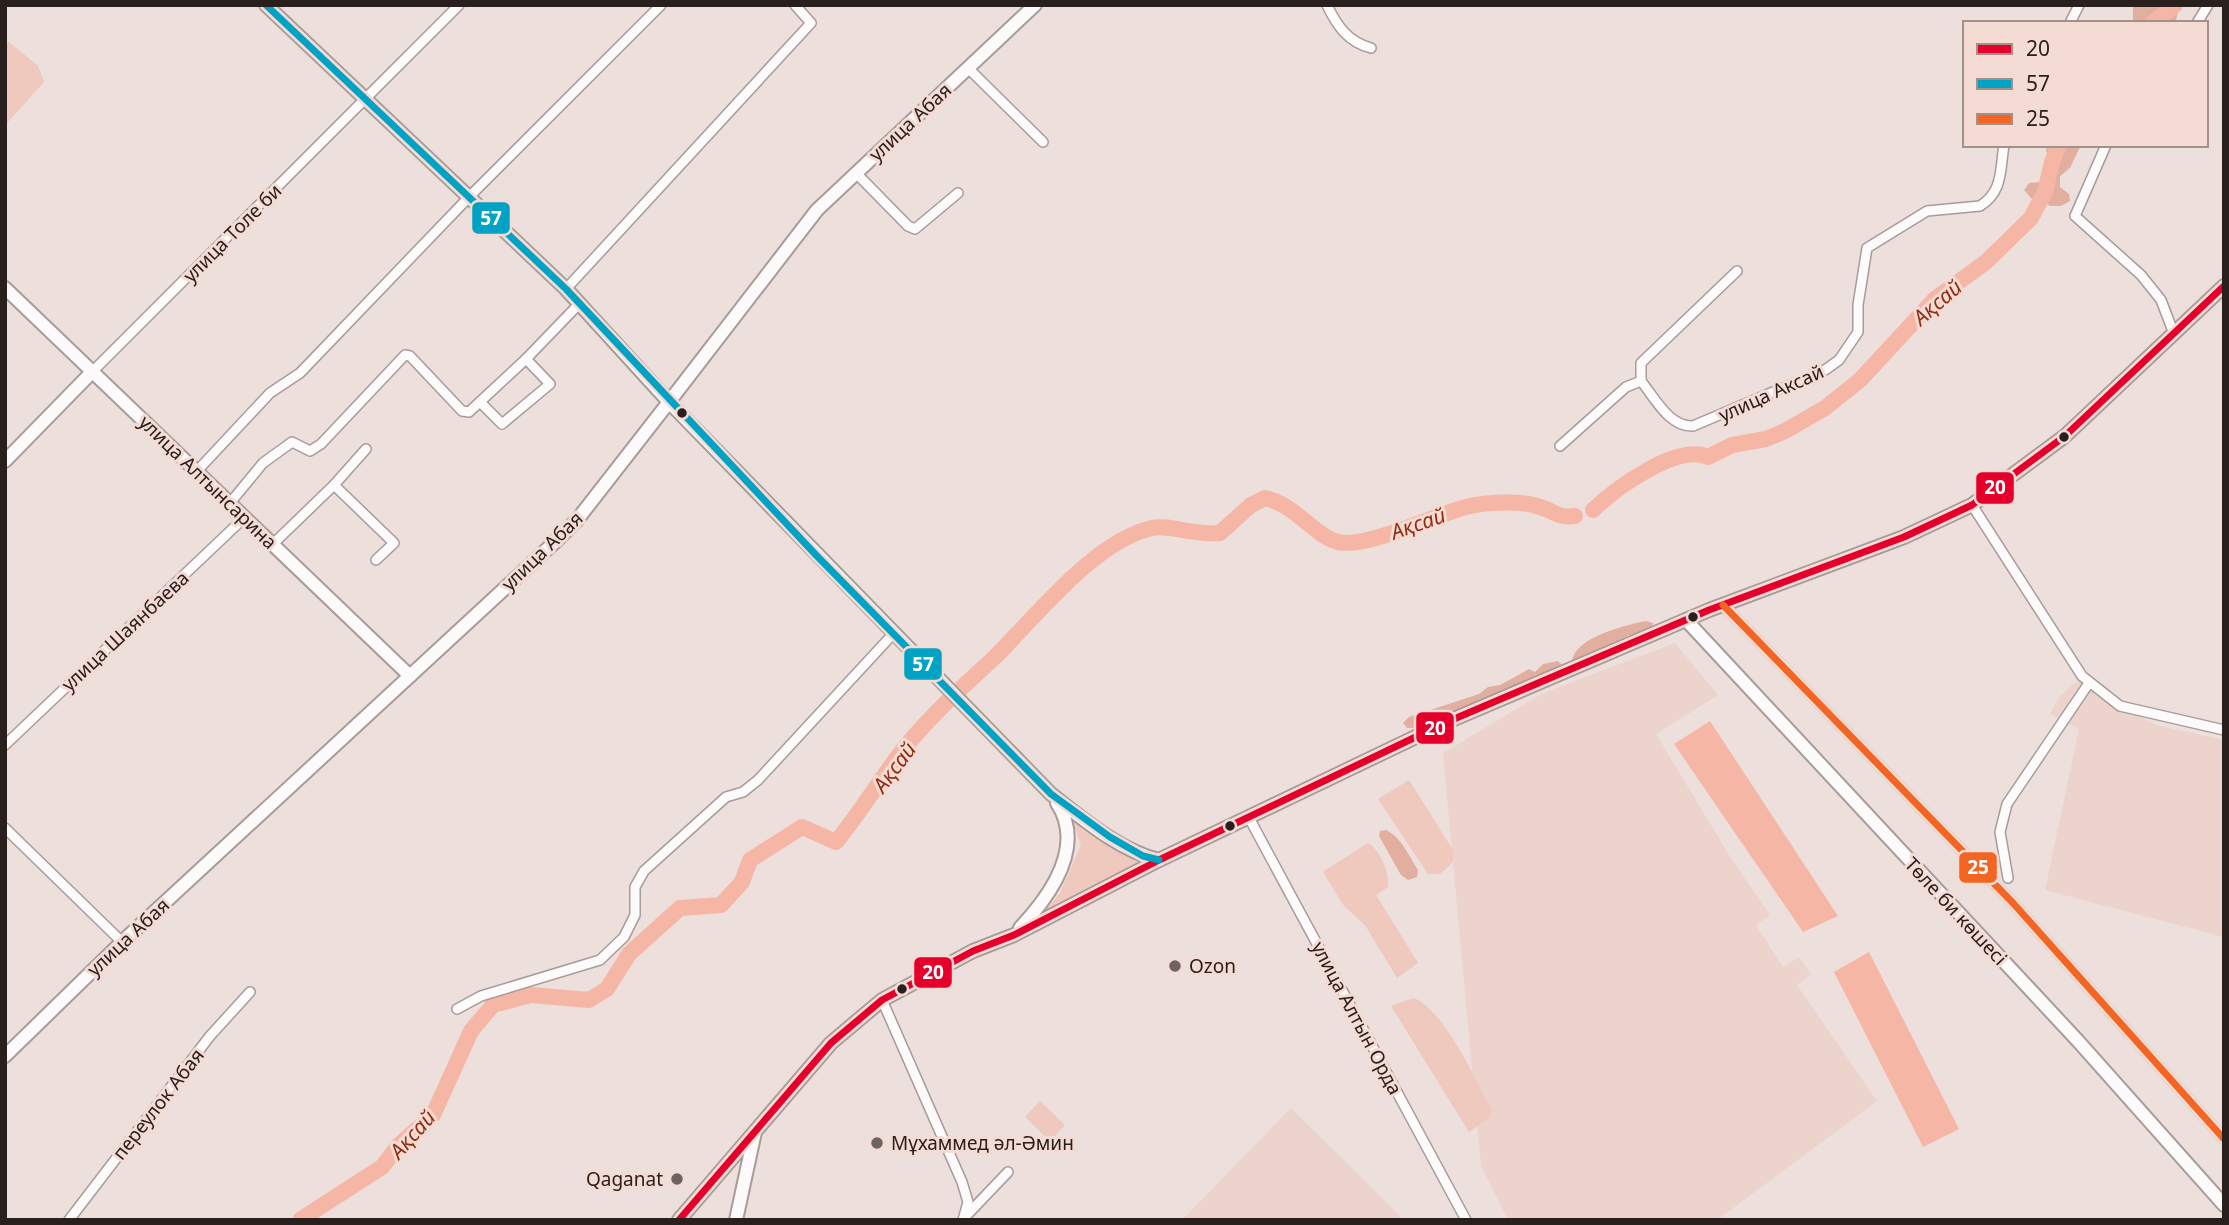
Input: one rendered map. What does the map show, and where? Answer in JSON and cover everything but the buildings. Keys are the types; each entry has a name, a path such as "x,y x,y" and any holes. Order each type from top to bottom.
{"main road":[{"path":"266,5 580,303 669,402 1051,794 1110,837 1143,856 1159,860"},
{"name":"улица Абая","path":"5,1056 122,942 577,520 817,210 1035,5"},
{"path":"678,1220 831,1043 882,1000 973,951 1014,934 1248,816 1447,722 1723,605 1904,537 1972,505 2065,436 2224,286"},
{"name":"улица Алтынсарина","path":"5,288 410,676"},
{"name":"улица Толе би","path":"5,461 93,372"},
{"name":"Төле би көшесі","path":"1686,620 2078,1041 2224,1205"},
{"path":"1014,934 1042,904 1069,848 1064,814 1051,794"},
{"path":"736,1220 755,1132"}],"street":[{"name":"улица Толе би","path":"93,372 460,5"},
{"path":"197,471 270,393 300,373 469,197 661,5"},
{"path":"566,289 811,23 794,5"},
{"path":"1327,5 1340,29 1356,44 1371,48"},
{"path":"2071,21 2079,5"},
{"path":"2198,21 2208,5"},
{"path":"968,68 1043,142"},
{"name":"улица Аксай","path":"1641,381 1675,422 1683,426 1693,426 1825,370 1846,353 1858,332 1861,273 1867,248 1927,211 1980,206 1987,201 1998,188 2004,147"},
{"path":"2105,147 2075,216 2141,275 2161,300 2174,334"},
{"path":"856,173 908,226 915,229 921,227 958,193"},
{"path":"1560,446 1626,387 1641,381 1641,363 1737,271"},
{"path":"230,503 263,463 292,442 310,451 321,444 405,355 410,356 462,411 469,412 526,359 580,303"},
{"path":"481,403 502,424 550,383 526,359"},
{"path":"273,544 334,485 366,449"},
{"path":"334,485 394,543 376,560"},
{"path":"1972,505 2089,683 2120,706 2224,730"},
{"name":"улица Шаянбаева","path":"5,745 245,517"},
{"path":"1723,605 2013,903 2224,1139"},
{"path":"457,1009 481,996 600,960 624,937 635,915 635,887 644,871 726,797 743,792 758,780 893,634"},
{"path":"2008,878 2000,832 2007,804 2089,683"},
{"name":"улица Алтын Орда","path":"1248,816 1466,1220"},
{"path":"5,828 122,942"},
{"name":"переулок Абая","path":"69,1220 210,1036 250,992"},
{"path":"882,1000 962,1182 968,1202 964,1219"},
{"path":"964,1219 1008,1172"}],"shaded area":[{"path":"2133,5 2180,5 2176,21 2133,21"},
{"path":"9,42 38,66 44,82 5,125 5,44"},
{"path":"2080,147 2070,168 2060,176 2060,187 2069,194 2070,201 2061,206 2050,206 2044,201 2033,200 2024,190 2029,183 2041,182 2049,161 2046,149"},
{"path":"1646,621 1653,623 1652,629 1637,636 1629,635 1572,663 1574,654 1590,640 1614,629"},
{"path":"1675,643 1718,695 1656,734 1729,855 1770,915 1756,925 1783,967 1799,957 1811,974 1797,985 1877,1101 1717,1220 1508,1220 1481,1166 1443,753 1543,693"},
{"path":"1558,661 1562,665 1560,669 1482,700 1467,709 1460,708 1435,722 1407,728 1403,723 1409,717 1500,685 1529,669 1535,672 1543,664"},
{"path":"2082,676 2120,706 2156,725 2224,740 2224,937 2045,890 2079,729 2050,714 2060,696"},
{"path":"1710,721 1838,916 1803,932 1674,744"},
{"path":"1409,780 1453,850 1453,862 1440,874 1428,874 1378,799"},
{"path":"1069,812 1099,838 1140,863 1040,917 1060,893 1081,845"},
{"path":"1386,830 1404,847 1418,870 1417,877 1408,880 1401,875 1379,836 1380,831"},
{"path":"1368,843 1380,856 1387,875 1388,887 1376,895 1418,963 1397,978 1365,925 1344,906 1324,874 1324,871"},
{"path":"1869,952 1959,1129 1923,1147 1834,972"},
{"path":"1414,998 1426,1006 1448,1031 1492,1109 1491,1116 1469,1132 1391,1006"},
{"path":"1040,1101 1065,1125 1050,1141 1025,1117"},
{"path":"1291,1108 1401,1217 1398,1220 1182,1220"}],"waterway":[{"name":"Ақсай","path":"2155,21 2175,5"},
{"name":"Ақсай","path":"1593,510 1631,480 1664,462 1695,454 1708,457 1732,445 1766,439 1825,408 1860,380 1935,299 1986,262 2031,218 2045,192 2058,147"},
{"name":"Ақсай","path":"300,1220 382,1167 399,1145 433,1115 471,1031 493,1005 531,995 589,1000 607,989 629,954 680,908 721,905 742,882 750,860 802,827 836,842 899,755 933,716 1068,582 1110,547 1131,535 1159,527 1220,533 1251,505 1265,498 1286,507 1329,538 1350,543 1365,541 1453,511 1483,504 1523,503 1560,515 1575,516"}],"transit line":[{"name":"57","path":"266,5 566,289 816,555 1051,794 1110,837 1143,856 1159,860"},
{"name":"20","path":"679,1220 831,1043 882,1000 973,951 1014,935 1159,860 1447,722 1709,610 1904,537 1972,505 2065,436 2224,286"},
{"name":"25","path":"1723,605 2013,903 2224,1139"}],"place":[{"name":"Ozon","path":"1175,966"},
{"name":"Мұхаммед әл-Әмин","path":"877,1143"},
{"name":"Qaganat","path":"677,1179"}]}
